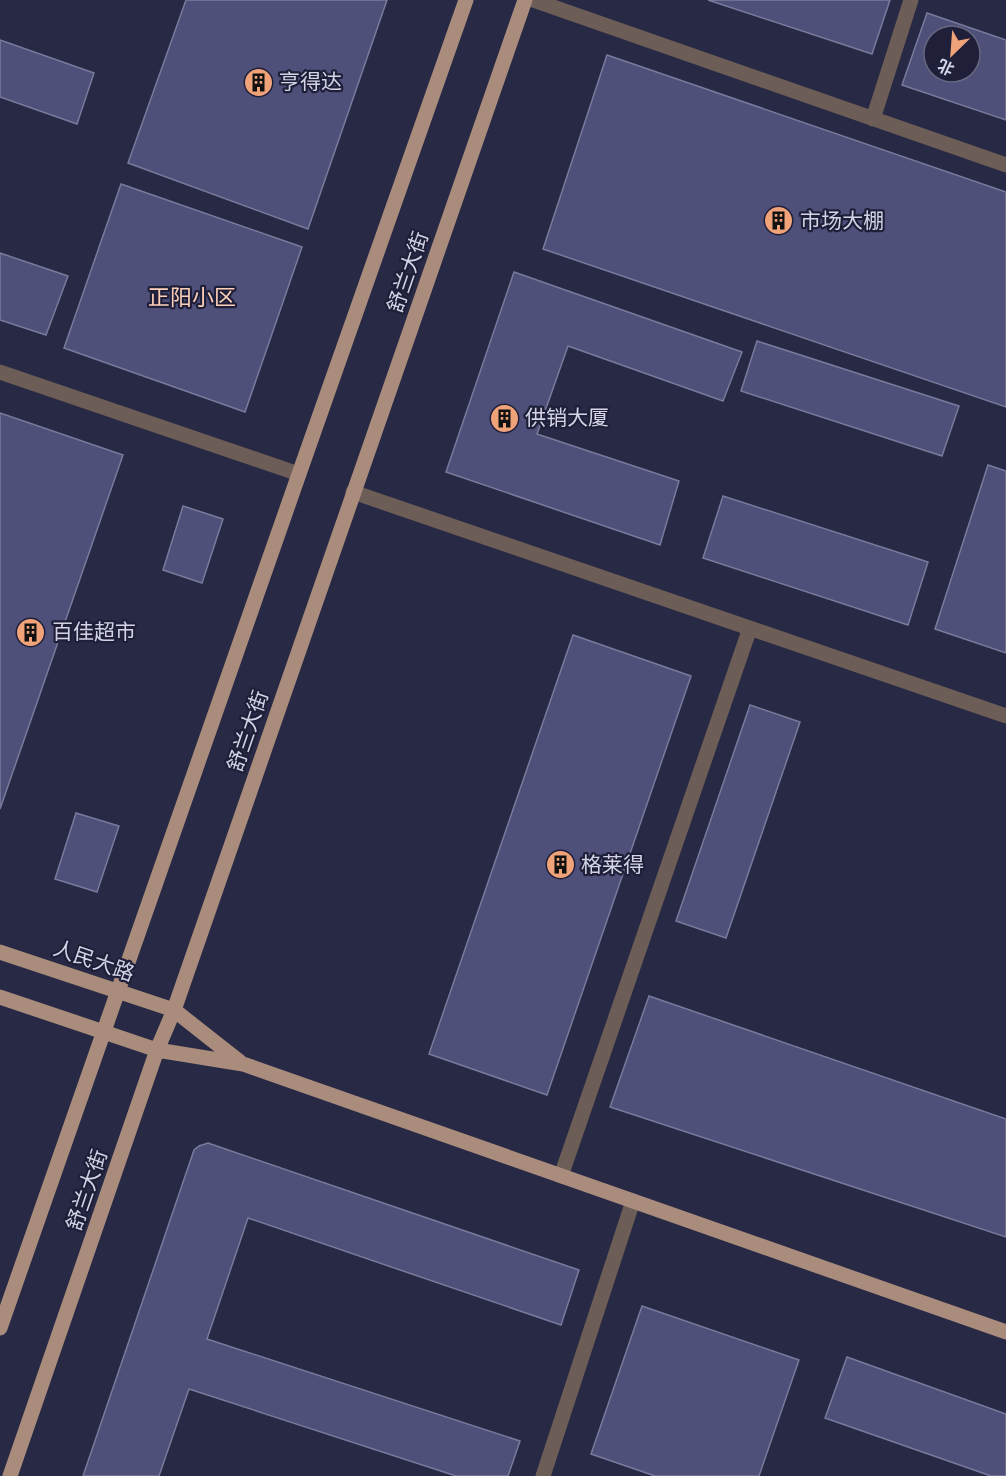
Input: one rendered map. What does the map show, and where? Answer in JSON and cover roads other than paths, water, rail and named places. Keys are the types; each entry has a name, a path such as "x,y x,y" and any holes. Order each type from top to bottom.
{"main road":[{"name":"舒兰大街","path":"0,1328 466,0"},
{"name":"舒兰大街","path":"10,1476 525,0"},
{"name":"人民大路","path":"0,952 174,1010 243,1064"},
{"path":"0,997 157,1050 243,1064 1006,1332"}],"street":[{"path":"533,0 1006,165"},
{"path":"873,119 911,0"},
{"path":"0,372 299,474"},
{"path":"353,492 1006,716"},
{"path":"561,1176 750,628"},
{"path":"543,1476 633,1201"}],"place":[{"name":"亨得达","path":"258,82"},
{"name":"市场大棚","path":"779,221"},
{"name":"供销大厦","path":"504,418"},
{"name":"百佳超市","path":"31,632"},
{"name":"格莱得","path":"560,865"}],"district":[{"name":"正阳小区","path":"192,297"}]}
